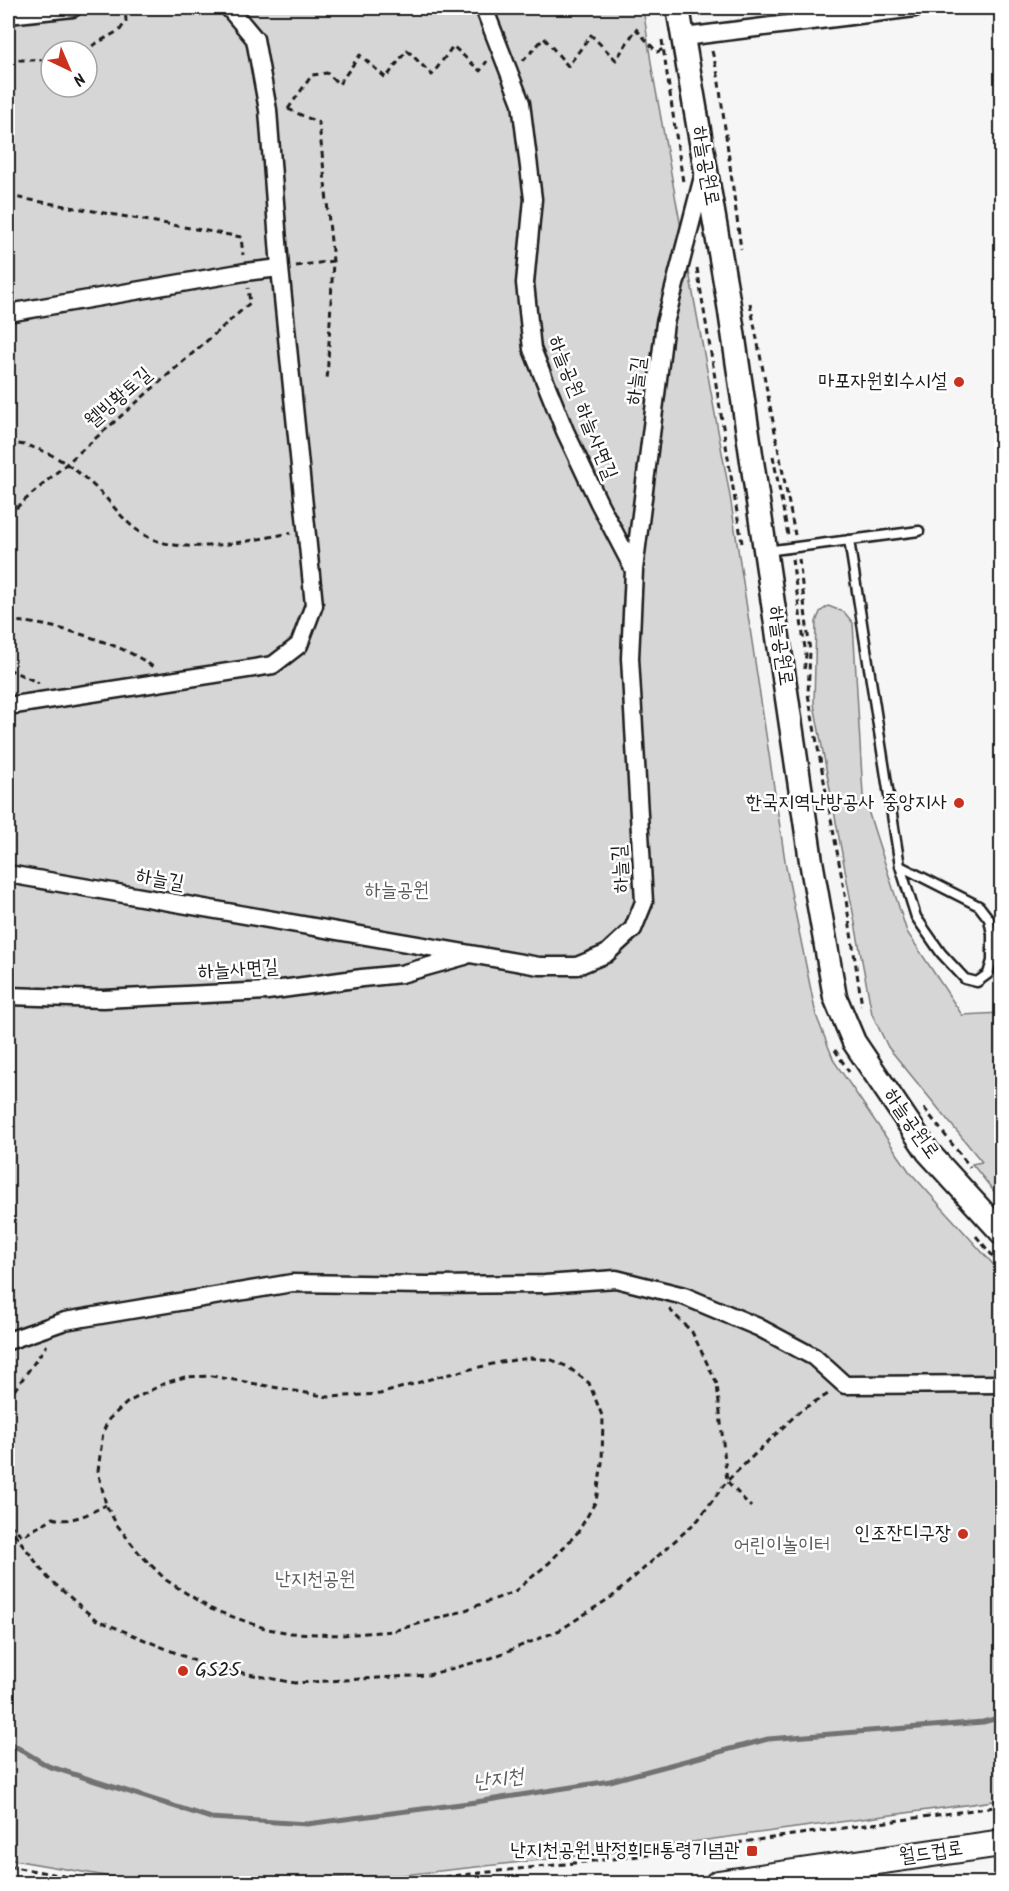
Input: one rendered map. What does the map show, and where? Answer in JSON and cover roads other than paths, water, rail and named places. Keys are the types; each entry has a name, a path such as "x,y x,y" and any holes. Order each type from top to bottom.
{"main road":[{"name":"월드컵로","path":"718,1884 1002,1843"}],"street":[{"path":"8,15 73,8"},
{"path":"8,706 273,665 299,645 314,604 280,268 268,110 255,39 229,8"},
{"name":"하늘공원 하늘사면길","path":"484,8 521,103 533,200 525,283 531,349 565,431 634,570"},
{"name":"하늘공원로","path":"678,8 698,35 705,166 729,305 811,861 835,997 854,1042 928,1152 1002,1233"},
{"path":"698,35 915,8"},
{"name":"하늘길","path":"8,874 539,966 577,966 606,954 633,929 644,902 630,658 634,570 665,323 705,166"},
{"path":"8,313 280,268"},
{"name":"하늘사면길","path":"8,996 103,999 267,991 401,974 468,954"},
{"path":"8,1341 65,1321 292,1283 545,1284 616,1279 684,1296 758,1328 814,1357 845,1385 1002,1384"}],"lane":[{"path":"766,552 919,531"},
{"path":"849,540 900,866 916,917 941,953 965,979 977,982 988,974 992,961 992,934 989,919 979,906 900,866"}],"waterway":[{"name":"난지천","path":"8,1742 48,1766 211,1818 307,1824 476,1802 610,1781 768,1739 983,1722 1002,1717"}],"place":[{"name":"마포자원회수시설","path":"959,382"},
{"name":"한국지역난방공사 중앙지사","path":"959,803"},
{"name":"인조잔디구장","path":"963,1534"},
{"name":"GS25","path":"183,1671"},
{"name":"난지천공원.박정희대통령기념관","path":"752,1851"}],"park label":[{"name":"하늘공원","path":"397,891"},
{"name":"어린이놀이터","path":"782,1546"},
{"name":"난지천공원","path":"315,1580"}]}
